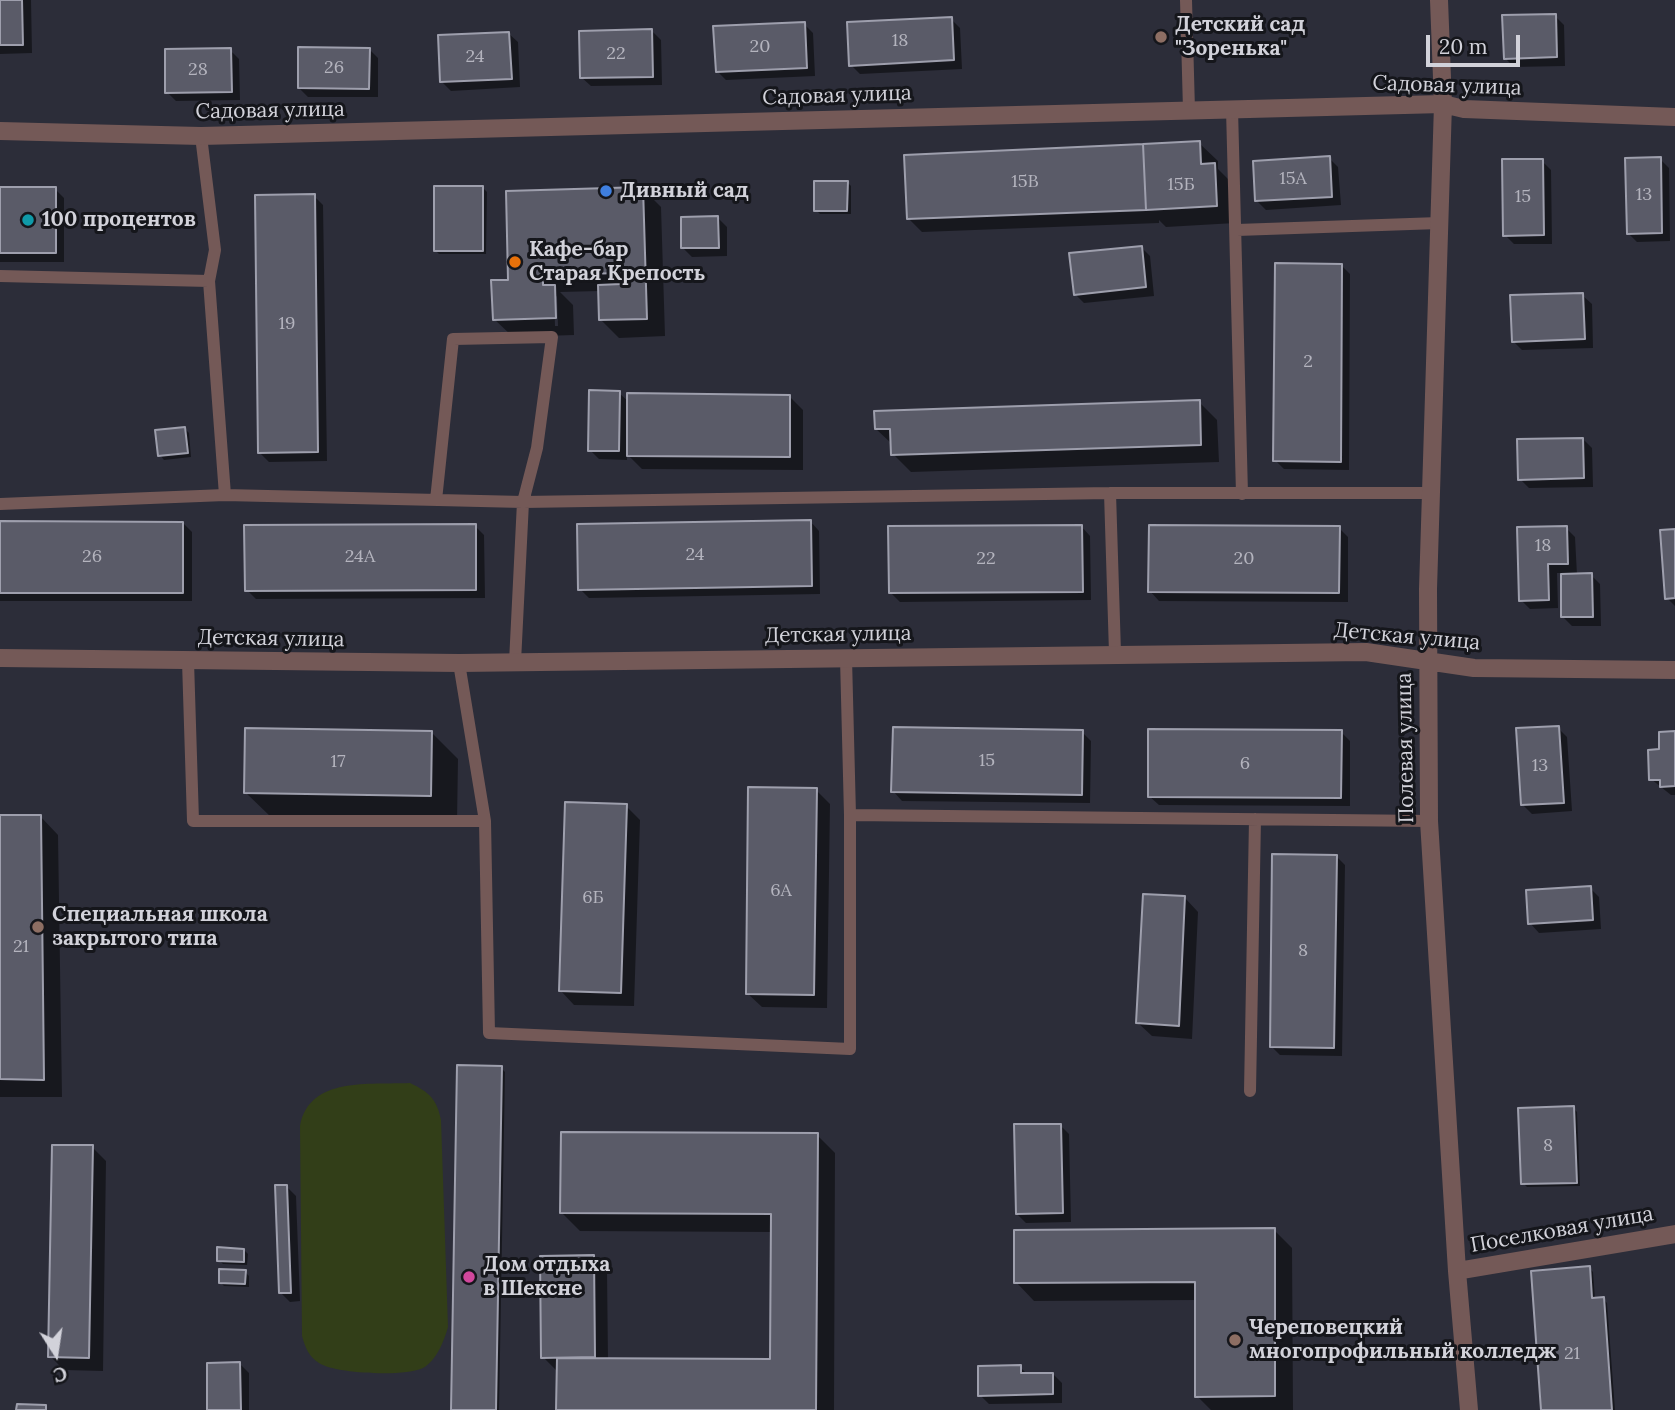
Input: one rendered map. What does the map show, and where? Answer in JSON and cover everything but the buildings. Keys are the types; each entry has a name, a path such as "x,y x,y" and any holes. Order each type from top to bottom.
{"street":[{"name":"Полевая улица","path":"1439,0 1443,104 1430,493 1429,821 1457,1271 1469,1410"},
{"name":"Садовая улица","path":"0,131 201,136 1443,104 1464,109 1675,117"},
{"name":"Детская улица","path":"0,658 459,663 1366,652 1474,668 1675,670"},
{"name":"Поселковая улица","path":"1457,1271 1675,1234"}],"lane":[{"path":"1185,0 1189,110"},
{"path":"1232,109 1242,494"},
{"path":"201,136 215,250 209,281 225,495"},
{"path":"1237,230 1439,223"},
{"path":"0,276 209,281"},
{"path":"436,500 453,339 552,337 537,448 523,502 516,662"},
{"path":"0,504 225,495 523,502 1110,493 1430,493"},
{"path":"1110,493 1115,653"},
{"path":"459,663 485,821 489,1033 850,1049 850,815 846,657"},
{"path":"188,661 193,821 485,821"},
{"path":"850,815 1429,821"},
{"path":"1250,1091 1255,819"}],"green space":[{"path":"410,1083 431,1097 441,1120 448,1327 436,1355 428,1365 414,1371 355,1372 328,1367 313,1358 302,1336 300,1126 306,1110 315,1098 328,1091 360,1084"}],"place":[{"name":"Детский сад \"Зоренька\"","path":"1161,37"},
{"name":"Дивный сад","path":"606,191"},
{"name":"100 процентов","path":"28,220"},
{"name":"Кафе-бар Старая Крепость","path":"515,262"},
{"name":"Специальная школа закрытого типа","path":"38,927"},
{"name":"Дом отдыха в Шекснe","path":"469,1277"},
{"name":"Череповецкий многопрофильный колледж","path":"1235,1340"}]}
